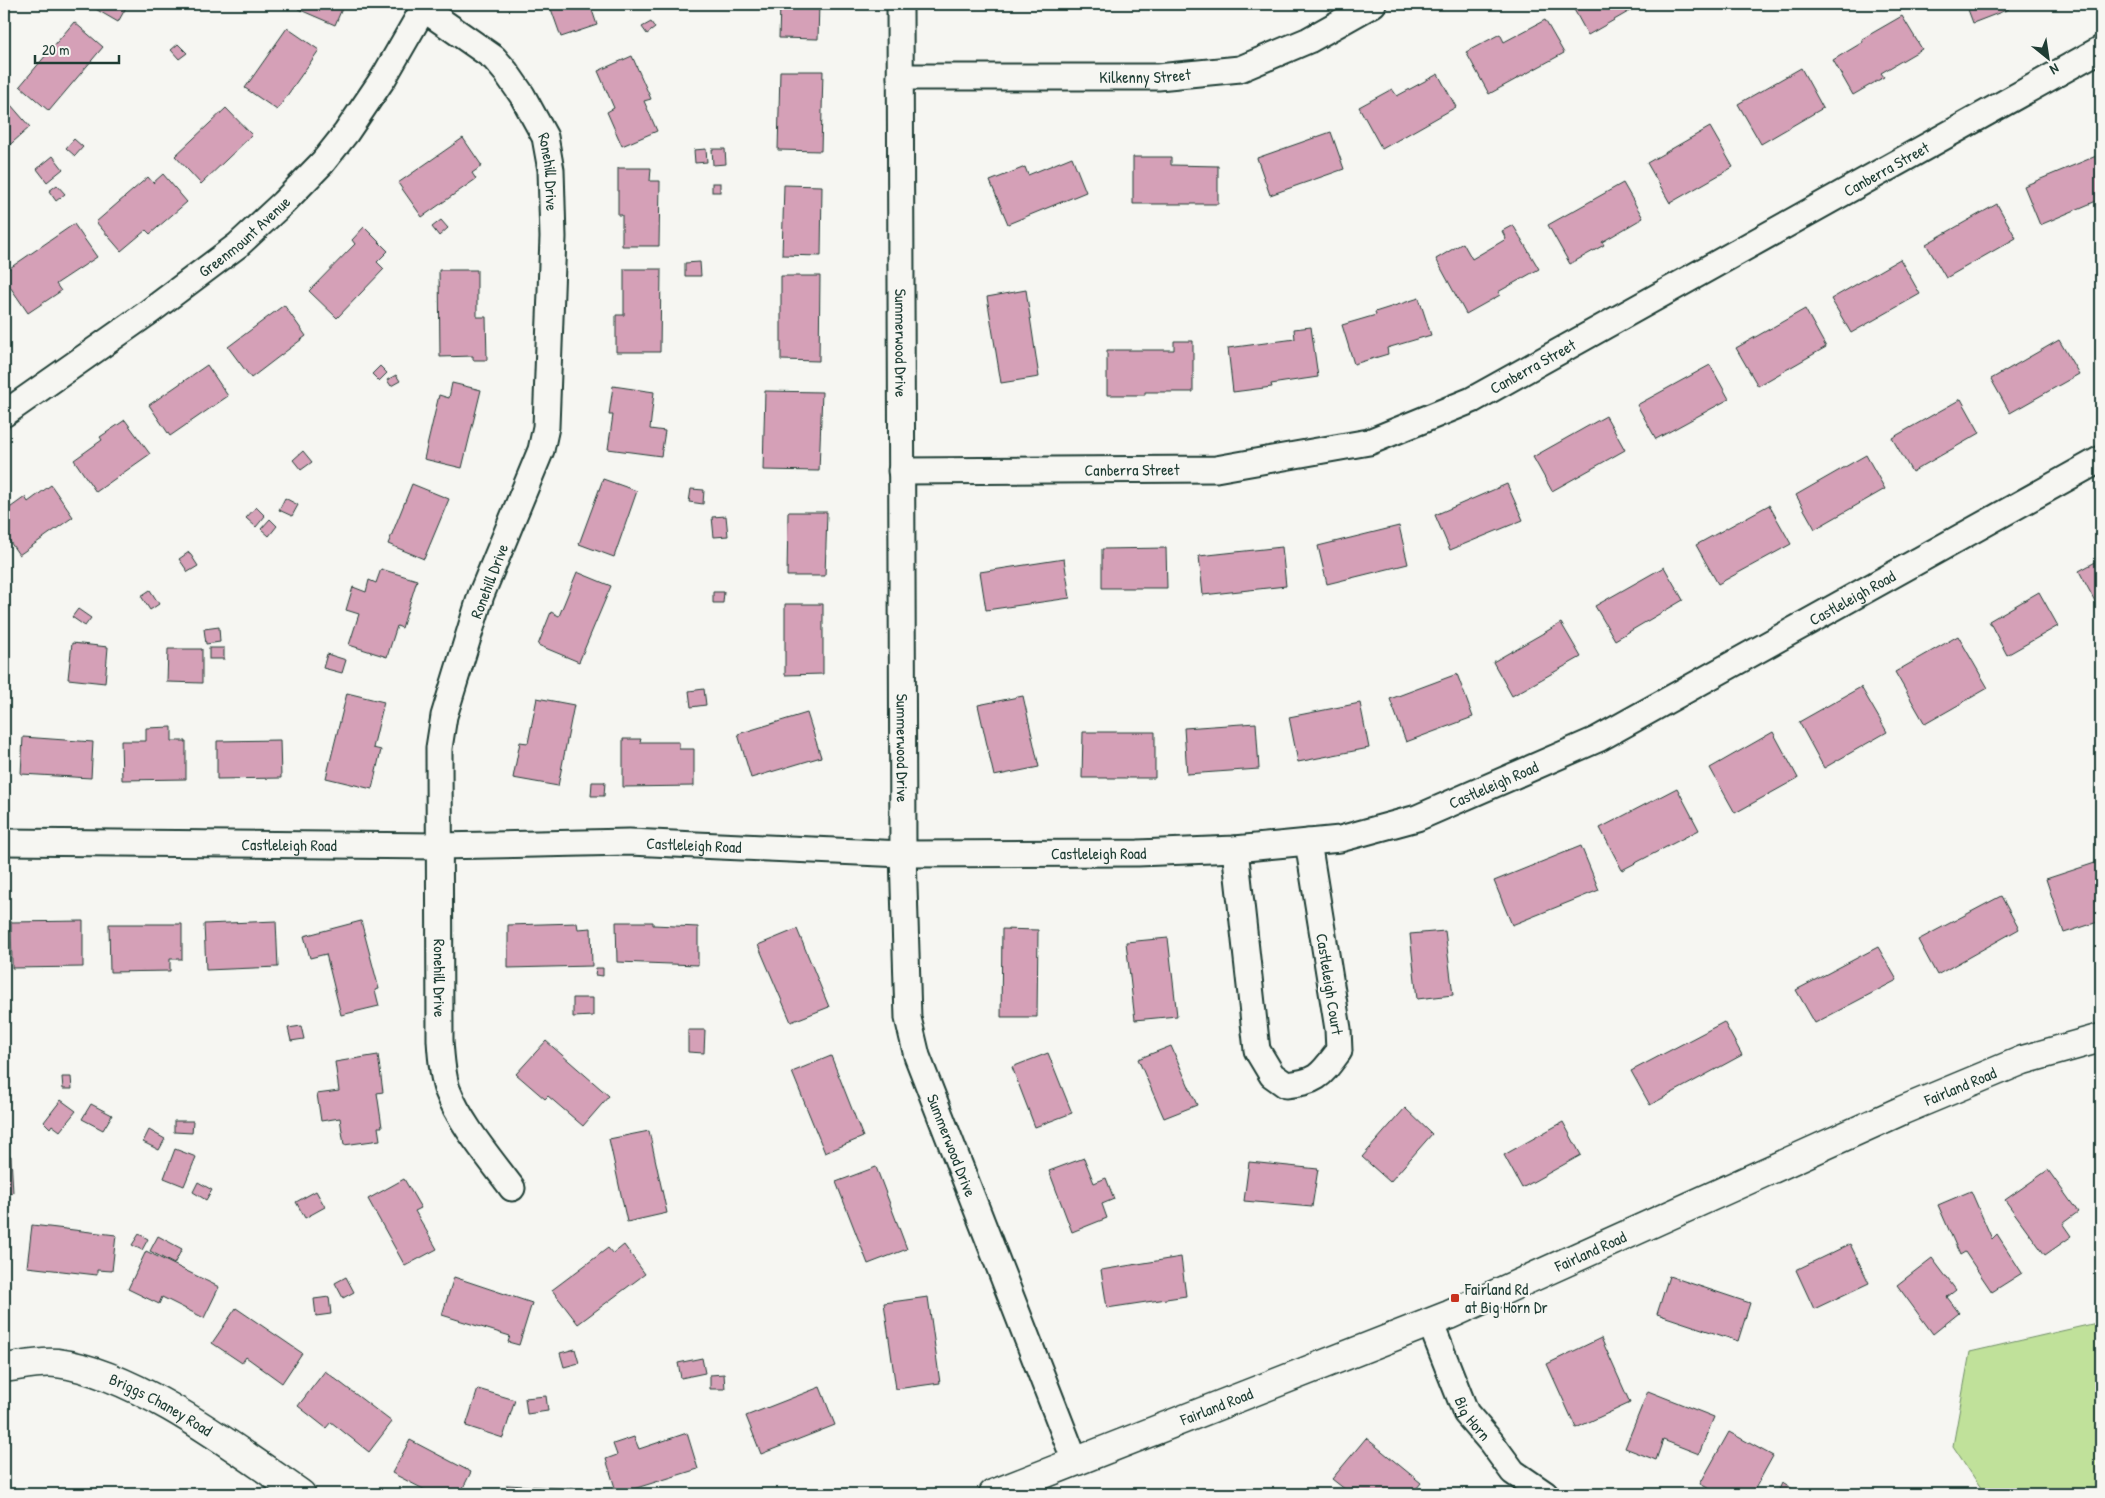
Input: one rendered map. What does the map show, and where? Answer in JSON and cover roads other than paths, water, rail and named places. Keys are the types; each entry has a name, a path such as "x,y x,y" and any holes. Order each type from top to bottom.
{"main road":[{"name":"Fairland Road","path":"993,1494 1430,1322 1903,1110 2023,1060 2101,1038"},
{"name":"Briggs Chaney Road","path":"4,1368 54,1362 80,1367 123,1383 188,1419 301,1494"}],"street":[{"name":"Summerwood Drive","path":"900,4 903,854 908,1018 917,1056 1075,1461"},
{"name":"Kilkenny Street","path":"900,77 1158,77 1240,69 1309,40 1373,4"},
{"name":"Greenmount Avenue","path":"4,414 238,245 283,203 322,162 346,133 384,77 425,6"},
{"name":"Ronehill Drive","path":"425,6 494,58 506,72 522,95 545,137 551,170 553,237 546,427 535,466 481,595 444,716 439,748 440,1040 443,1072 447,1088 458,1113 512,1188"},
{"name":"Canberra Street","path":"901,471 1216,469 1369,442 1472,400 2101,49"},
{"name":"Castleleigh Road","path":"4,842 438,846 629,842 903,854 1138,853 1235,849 1340,839 1417,818 1598,739 2101,459"},
{"name":"Castleleigh Court","path":"1235,849 1257,1050 1272,1075 1286,1085 1301,1083 1322,1074 1340,1051 1308,842"},
{"name":"Big Horn","path":"1430,1322 1466,1413 1513,1472 1545,1494"}],"place":[{"name":"Fairland Rd at Big Horn Dr","path":"1455,1298"}]}
